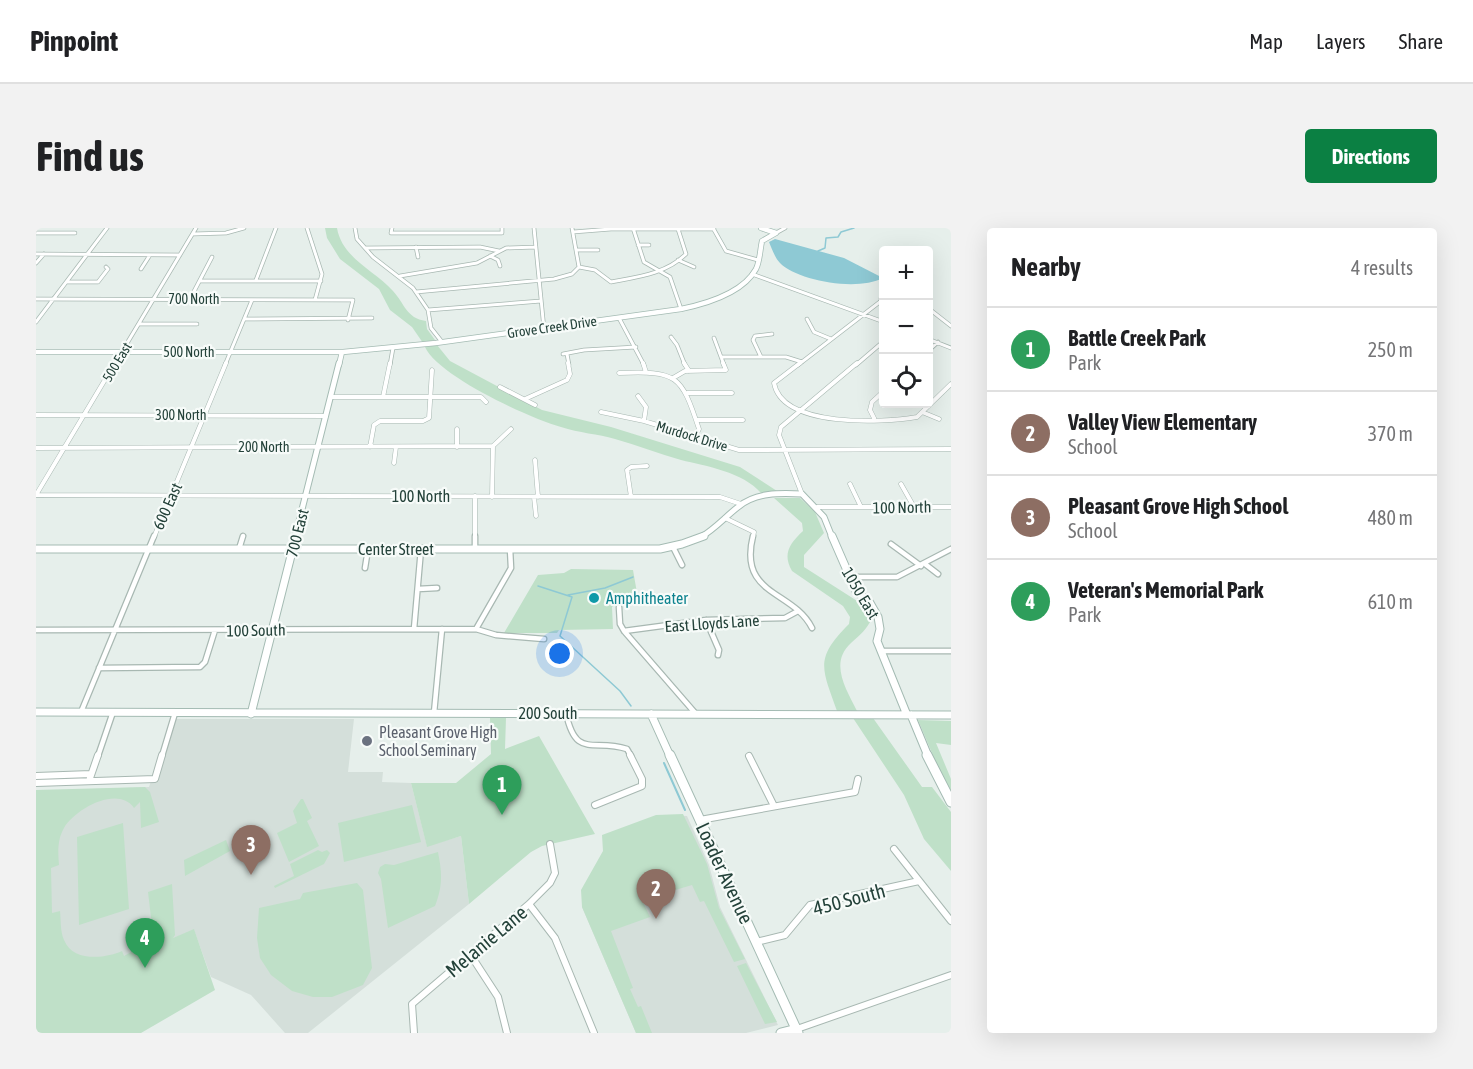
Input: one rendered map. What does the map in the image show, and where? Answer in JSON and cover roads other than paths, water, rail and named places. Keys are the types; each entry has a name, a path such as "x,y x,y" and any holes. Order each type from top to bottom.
{"street":[{"path":"36,322 107,228"},
{"name":"500 East","path":"36,495 196,228"},
{"path":"193,234 237,232 243,228"},
{"path":"256,280 276,228"},
{"path":"307,228 322,274 315,300"},
{"path":"355,228 357,238 376,260 416,292 428,310 431,328 442,342"},
{"path":"392,228 391,234 465,231 502,233 502,228"},
{"path":"534,228 544,329"},
{"path":"761,228 776,233"},
{"path":"766,228 776,233"},
{"name":"Grove Creek Drive","path":"342,352 544,329 695,307 738,286 756,271 756,260 762,241 785,228"},
{"path":"634,229 644,262 670,277 681,309"},
{"path":"579,267 595,270 611,282 659,270 678,261 686,254 678,229"},
{"path":"416,292 489,286 507,282 539,281 569,276 577,272 579,267 572,230 714,229 726,251 756,260"},
{"path":"36,233 75,233"},
{"path":"638,245 650,245"},
{"path":"416,247 418,257"},
{"path":"365,248 484,247 499,251"},
{"path":"400,277 477,263 511,247 536,247"},
{"path":"576,250 598,250"},
{"path":"36,254 180,255"},
{"path":"36,263 44,254"},
{"path":"141,269 150,255"},
{"path":"490,256 498,260 500,266"},
{"path":"190,299 212,257"},
{"path":"678,261 694,267"},
{"path":"67,282 99,282 108,269 106,267"},
{"path":"454,267 457,271"},
{"path":"752,273 879,320"},
{"path":"200,281 321,281"},
{"name":"700 North","path":"36,299 353,300 348,320"},
{"name":"600 East","path":"81,712 193,447 252,300"},
{"path":"428,310 541,301"},
{"path":"879,302 773,386 777,396 784,402 826,418 911,418 922,412 951,384"},
{"path":"933,313 951,326"},
{"path":"245,320 372,318"},
{"path":"619,318 624,332 643,357 646,372"},
{"path":"807,319 814,332 831,339"},
{"path":"140,324 197,324"},
{"path":"761,357 753,340 755,336 772,334"},
{"path":"671,337 677,342 684,364 689,371"},
{"path":"673,378 689,371 726,370 714,338"},
{"path":"933,340 951,348"},
{"path":"933,346 938,342"},
{"path":"817,507 807,501 802,494 779,435 782,427 800,409 879,345"},
{"path":"525,399 567,380 570,374 565,354 584,350 636,347"},
{"path":"383,397 393,348"},
{"name":"500 North","path":"36,352 342,352"},
{"name":"700 East","path":"251,714 342,352"},
{"path":"721,357 786,357 802,362"},
{"path":"370,447 374,425 380,421 423,421 429,418 432,370"},
{"path":"619,373 646,372 673,378 684,386 699,429 694,438"},
{"path":"500,387 536,405"},
{"path":"945,390 951,393"},
{"path":"687,393 732,393"},
{"path":"638,396 646,407 644,421"},
{"path":"874,418 870,410 872,402 879,396"},
{"path":"331,397 481,397 486,402"},
{"name":"Murdock Drive","path":"601,412 644,421 739,450 951,449"},
{"path":"922,412 939,418"},
{"name":"300 North","path":"36,415 326,416"},
{"path":"696,420 743,420"},
{"path":"457,429 457,447"},
{"path":"492,497 493,446 511,429"},
{"name":"200 North","path":"36,448 493,446"},
{"path":"394,463 396,447"},
{"path":"535,460 536,516"},
{"path":"631,496 627,470 631,466 647,466"},
{"path":"850,484 861,507"},
{"path":"901,484 914,507"},
{"path":"741,504 763,495 802,494"},
{"name":"100 North","path":"36,495 720,497 741,504"},
{"path":"475,496 475,549"},
{"name":"Center Street","path":"36,549 653,549 673,547 699,538 741,504"},
{"name":"100 North","path":"817,507 951,507"},
{"name":"1050 East","path":"817,507 824,517 856,591 870,603 878,617 877,641 909,715"},
{"path":"725,518 754,532 748,546 748,556 753,572 766,587 809,619 812,628"},
{"path":"239,549 243,536"},
{"path":"891,544 938,574"},
{"path":"673,547 682,565"},
{"path":"365,568 368,549"},
{"path":"414,629 421,549"},
{"path":"476,629 511,568 510,549"},
{"path":"848,576 897,577 951,549"},
{"path":"418,589 437,588"},
{"path":"619,607 620,624 624,631 696,714"},
{"name":"East Lloyds Lane","path":"624,631 706,620 785,618 798,611"},
{"path":"706,620 719,650 718,655"},
{"path":"434,713 442,629"},
{"name":"100 South","path":"36,630 476,629 496,635 544,639"},
{"path":"99,668 197,668 204,664 215,630"},
{"path":"881,651 951,651"},
{"name":"200 South","path":"36,712 951,715"},
{"path":"89,781 113,712"},
{"path":"36,783 155,779 174,713"},
{"path":"566,713 568,723 579,743 587,746 619,746 627,749 642,779 640,789 595,806"},
{"name":"Loader Avenue","path":"651,714 797,1031"},
{"path":"909,715 936,776 951,802"},
{"path":"749,756 774,807"},
{"path":"36,776 91,774"},
{"path":"700,820 855,792 858,779"},
{"name":"Melanie Lane","path":"414,1033 412,1004 529,904 554,878 555,869 550,844"},
{"path":"894,849 951,921"},
{"name":"450 South","path":"756,942 778,939 792,932 800,916 810,905 919,881"},
{"path":"529,904 555,938 594,1033"},
{"path":"470,954 498,997 507,1033"},
{"path":"781,1033 797,1031 951,975"}],"water":[{"path":"775,239 844,258 879,276 879,279 858,284 843,284 813,279 788,269 780,263 769,242"}],"waterway":[{"path":"818,251 825,248 826,238 838,237 841,232 854,228"},
{"path":"568,595 605,588 633,577"},
{"path":"538,586 572,597 560,636 620,691 631,706"},
{"path":"664,763 685,810"}],"place":[{"name":"Amphitheater","path":"594,598"},
{"name":"Pleasant Grove High School Seminary","path":"367,741"},
{"name":"Battle Creek Park","path":"502,815"},
{"name":"Pleasant Grove High School","path":"251,875"},
{"name":"Valley View Elementary","path":"656,919"},
{"name":"Veteran's Memorial Park","path":"145,968"}]}
